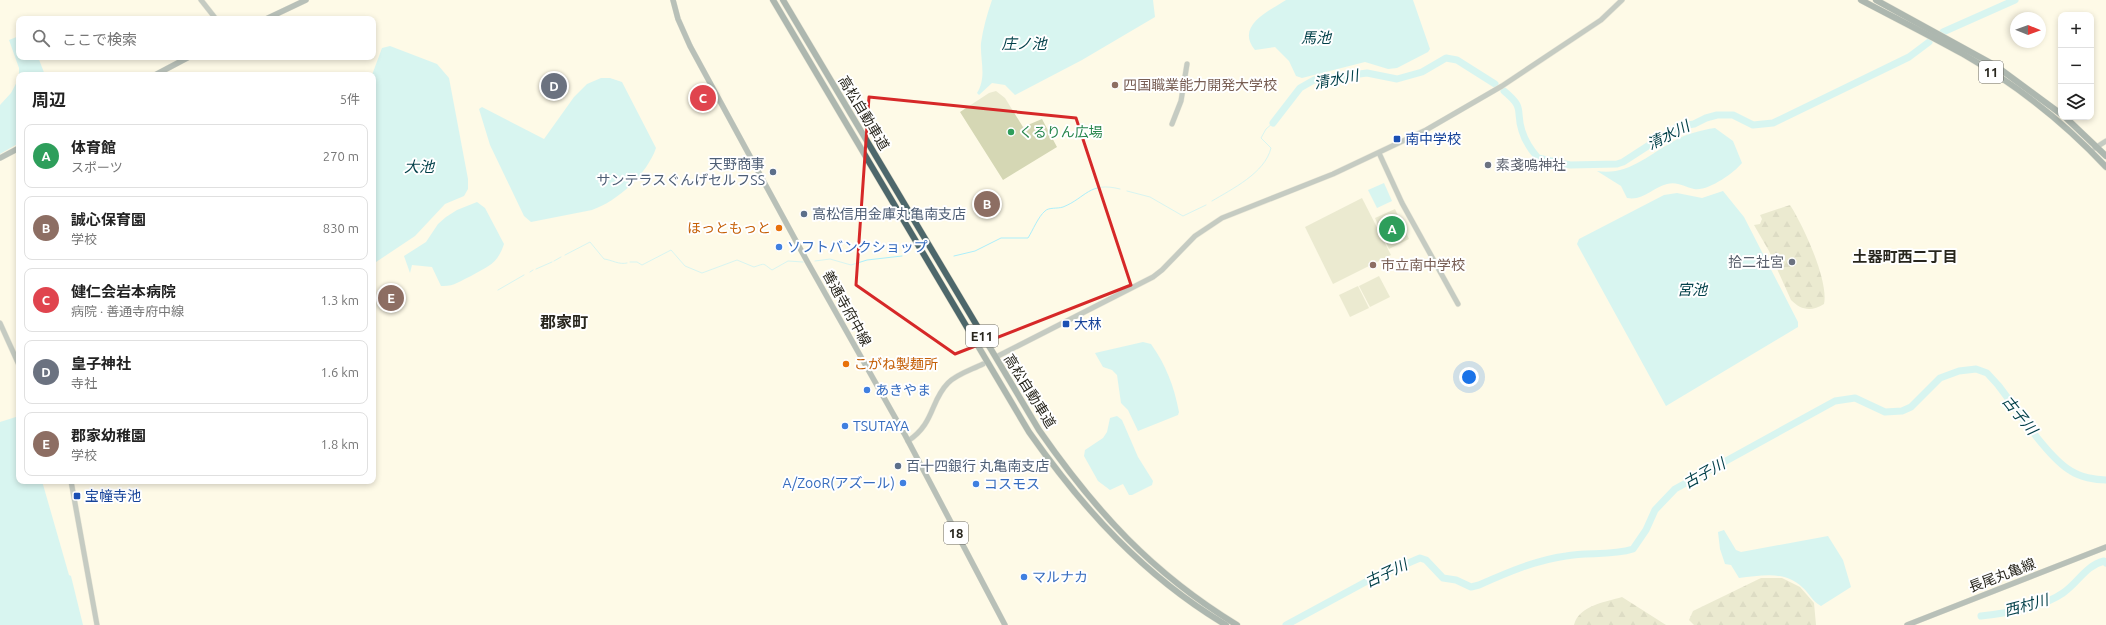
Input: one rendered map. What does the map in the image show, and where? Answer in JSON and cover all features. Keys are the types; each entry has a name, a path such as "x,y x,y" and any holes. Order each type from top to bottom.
{"highway":[{"name":"高松自動車道","path":"773,0 1029,432 1056,470 1088,509 1122,544 1180,594 1226,625"},
{"name":"高松自動車道","path":"782,0 1039,430 1065,467 1095,506 1127,540 1154,565 1183,589 1237,625"},
{"name":"11","path":"1861,0 1963,54 1991,72 2055,119 2091,151 2106,167"},
{"name":"11","path":"1876,0 1996,66 2058,112"},
{"path":"2068,120 2106,156"}],"main road":[{"path":"272,16 306,0"},
{"name":"善通寺府中線","path":"673,0 678,19 690,46 812,271 908,441 1005,625"},
{"path":"162,72 184,60"},
{"path":"0,158 16,150"},
{"name":"長尾丸亀線","path":"1907,625 2106,547"}],"street":[{"path":"201,0 214,16"},
{"path":"998,356 1153,277 1162,270 1195,236 1222,218 1333,174 1400,144 1472,105 1601,20 1622,0"},
{"path":"1172,124 1181,101 1187,64"},
{"path":"2091,151 2106,141"},
{"path":"1379,153 1402,203 1458,304"},
{"path":"0,323 16,358"},
{"path":"908,441 926,425 941,392 948,383 983,364"},
{"path":"72,484 97,625"}],"highlighted area":[{"path":"869,97 1076,118 1131,285 955,354 856,285"}],"green space":[{"name":"くるりん広場","path":"996,91 1005,98 1023,127 1042,119 1057,147 1003,180 960,112 989,93"},
{"path":"1362,198 1391,255 1333,284 1305,227"},
{"path":"1790,205 1802,226 1814,253 1823,282 1825,294 1824,304 1819,307 1810,309 1802,308 1791,300 1769,251 1754,225 1760,224 1762,219 1760,215"},
{"path":"1395,209 1409,239 1389,249 1375,218"},
{"path":"1379,276 1390,297 1370,307 1359,286"},
{"path":"1358,286 1369,308 1350,317 1339,295"},
{"path":"1761,578 1782,578 1800,587 1814,603 1816,625 1694,625 1689,620 1693,611"},
{"path":"1622,597 1666,625 1574,625 1581,613 1587,609 1594,605"}],"water":[{"name":"庄ノ池","path":"992,0 1153,0 1155,17 1082,60 1015,95 1005,85 992,83 979,95 977,93 982,81 981,43 985,22"},
{"name":"馬池","path":"1286,0 1413,0 1430,49 1428,52 1397,68 1388,69 1365,62 1302,78 1296,76 1289,61 1275,47 1255,50 1250,41 1249,34 1252,27 1263,14"},
{"path":"16,37 16,60 9,40"},
{"name":"大池","path":"390,46 437,64 449,78 468,179 468,189 464,196 445,204 415,236 376,262 376,72 373,72 382,48"},
{"path":"16,60 39,60 44,72 19,72"},
{"path":"601,78 610,78 622,82 656,148 652,158 639,177 621,193 602,206 592,210 531,222 524,216 490,145 479,109 482,107 544,139 574,97 587,84"},
{"path":"16,84 16,145 0,154 0,105 11,93"},
{"path":"1715,128 1733,141 1742,163 1733,172 1706,188 1694,189 1671,183 1638,198 1627,198 1621,186 1597,171 1608,172 1628,167 1684,136"},
{"path":"1384,183 1392,201 1377,208 1368,190"},
{"name":"宮池","path":"1723,191 1744,217 1798,322 1798,327 1666,406 1577,244 1579,239 1664,195 1677,193 1702,198"},
{"path":"477,202 485,208 504,244 495,261 471,276 449,286 441,286 432,267 412,265 410,273 404,256 426,242 438,224 446,217 457,210"},
{"path":"1143,342 1151,344 1161,360 1175,393 1179,412 1178,415 1138,431 1128,410 1121,403 1117,375 1112,370 1103,367 1095,353"},
{"path":"1117,416 1122,420 1138,457 1153,481 1152,485 1132,495 1129,495 1123,484 1110,490 1098,481 1084,456 1085,450 1103,438 1107,432 1110,418"},
{"path":"16,417 16,484 43,484 69,575 71,576 83,625 0,625 0,422"},
{"path":"1724,530 1736,550 1741,552 1828,536 1843,560 1851,587 1821,606 1815,602 1802,587 1788,578 1764,575 1739,578 1731,565 1725,564 1720,549 1718,532"}],"waterway":[{"name":"清水川","path":"1943,32 2015,0"},
{"name":"清水川","path":"1504,91 1518,106 1523,135 1528,145 1538,158 1570,165 1617,164 1623,162 1677,127 1694,124 1706,118 1717,115 1733,115 1753,125 1773,123 1909,57 1929,42"},
{"name":"清水川","path":"1273,123 1300,88 1314,80 1367,73 1397,79 1422,72 1446,58 1457,60 1495,84"},
{"name":"清水川","path":"1212,201 1238,186 1255,173 1262,165 1268,157 1271,148 1261,138 1266,129 1273,123"},
{"name":"清水川","path":"954,256 975,251 1001,238 1028,238 1042,214 1047,210 1063,207 1094,189 1101,187 1120,189"},
{"name":"清水川","path":"1127,191 1150,197 1183,216 1206,205"},
{"name":"清水川","path":"565,255 590,242 604,259 618,263 627,263"},
{"name":"清水川","path":"630,262 637,262 642,265 671,250 685,266 702,273 737,260 754,267 764,264 772,270 788,261 803,262"},
{"name":"清水川","path":"815,261 830,259 851,265 867,260 902,256"},
{"name":"清水川","path":"554,261 561,257"},
{"name":"清水川","path":"536,269 552,262"},
{"name":"清水川","path":"498,290 524,275"},
{"name":"古子川","path":"1286,625 1371,579 1420,558 1426,560 1443,578 1456,580 1471,587 1521,568 1555,558 1633,549 1646,530 1655,510 1675,489 1835,401 1855,398 1885,412 1902,411 1911,407 1940,378 1959,371 1976,369 1987,373 1998,385 2042,444 2062,464 2079,475 2092,479 2106,480"},
{"name":"西村川","path":"1981,616 2013,611 2045,602 2069,589 2087,570 2097,563 2104,561 2106,563"}],"place":[{"name":"四国職業能力開発大学校","path":"1115,85"},
{"name":"皇子神社","path":"554,86"},
{"name":"健仁会岩本病院","path":"703,98"},
{"name":"くるりん広場","path":"1011,132"},
{"name":"南中学校","path":"1397,139"},
{"name":"素戔嗚神社","path":"1488,165"},
{"name":"天野商事 サンテラスぐんげセルフSS","path":"773,172"},
{"name":"誠心保育園","path":"987,204"},
{"name":"高松信用金庫丸亀南支店","path":"804,214"},
{"name":"ほっともっと","path":"779,228"},
{"name":"体育館","path":"1392,229"},
{"name":"ソフトバンクショップ","path":"779,247"},
{"name":"拾二社宮","path":"1792,262"},
{"name":"市立南中学校","path":"1373,265"},
{"name":"郡家幼稚園","path":"391,298"},
{"name":"大林","path":"1066,324"},
{"name":"こがね製麺所","path":"846,364"},
{"name":"あきやま","path":"867,390"},
{"name":"TSUTAYA","path":"845,426"},
{"name":"百十四銀行 丸亀南支店","path":"898,466"},
{"name":"A/ZooR(アズール)","path":"903,483"},
{"name":"コスモス","path":"976,484"},
{"name":"宝幢寺池","path":"77,496"},
{"name":"マルナカ","path":"1024,577"}],"district":[{"name":"土器町西二丁目","path":"1905,256"},
{"name":"郡家町","path":"564,322"}]}
